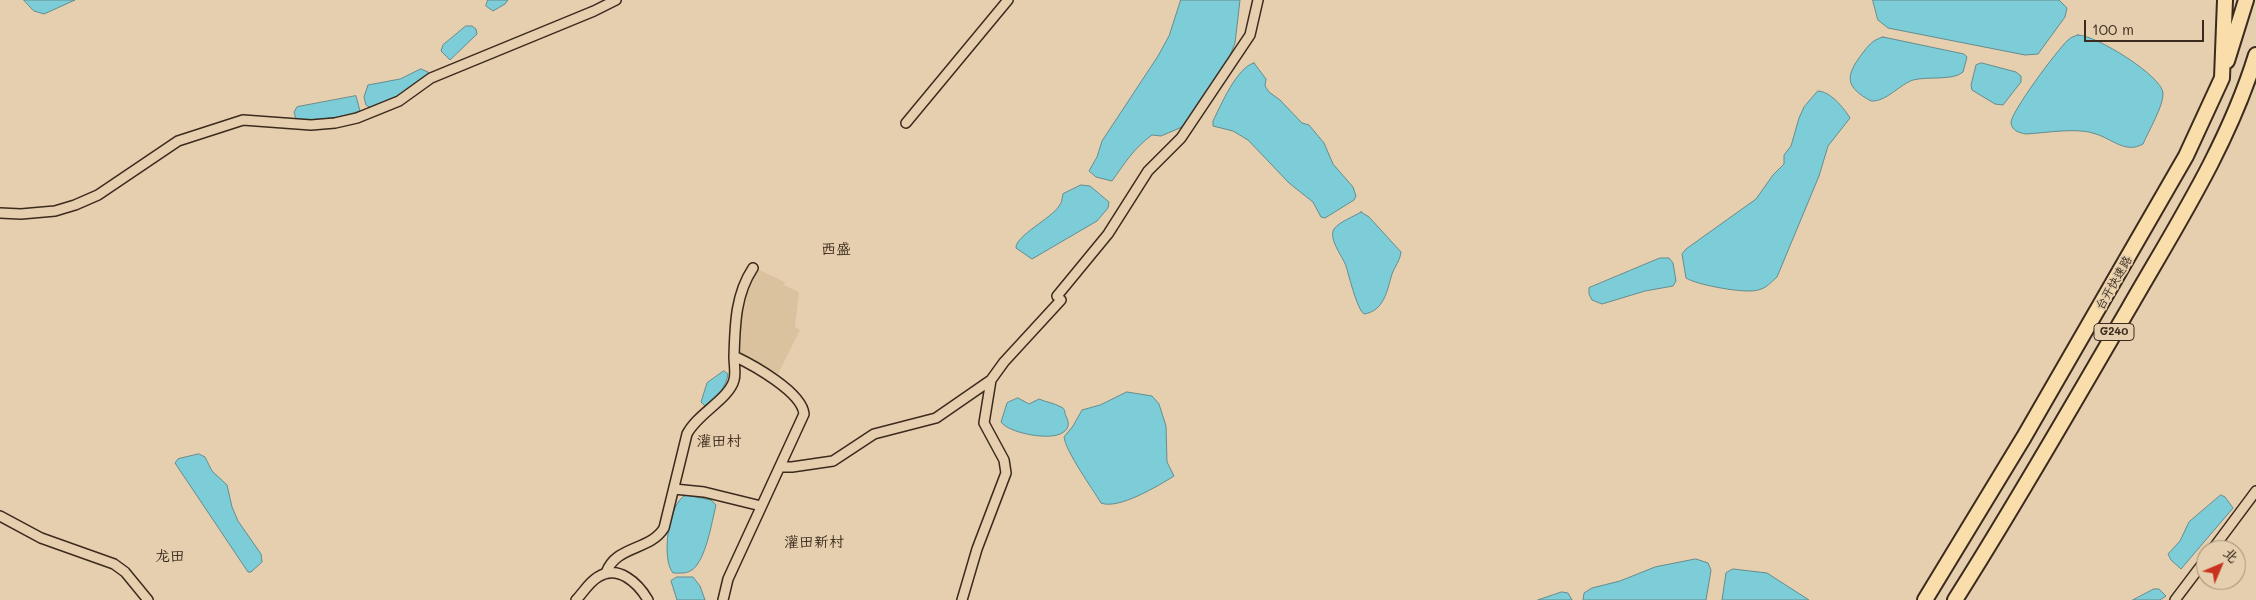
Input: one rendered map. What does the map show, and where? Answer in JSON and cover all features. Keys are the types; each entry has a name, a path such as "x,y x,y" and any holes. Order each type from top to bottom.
{"highway":[{"name":"台开快速路","path":"1925,600 2024,437 2168,190 2201,127 2222,78 2225,0"},
{"name":"G240","path":"2222,78 2246,0"},
{"name":"台开快速路","path":"1955,600 2041,458 2190,203 2224,137 2255,60"}],"street":[{"path":"0,213 21,214 55,211 75,205 98,195 134,168 178,141 244,120 311,125 335,123 357,118 399,101 431,78 594,11 616,0"},
{"path":"906,123 1008,0"},
{"path":"780,467 833,461 874,434 936,418 991,380 1059,298 1108,234 1148,171 1181,138 1250,35 1258,0"},
{"path":"606,573 608,566 617,556 658,536 664,528 687,434 694,423 723,396 734,379 739,294 753,268"},
{"path":"723,600 728,579 804,411 781,384 758,368 734,356"},
{"path":"962,600 977,549 1006,473 1004,460 984,423 991,380"},
{"path":"674,489 704,492 761,506"},
{"path":"2219,540 2256,491"},
{"path":"0,516 41,538 114,564 125,572 148,600"},
{"path":"2174,600 2196,572"},
{"path":"576,600 596,578 606,573 623,575 638,586 648,600"}],"shaded area":[{"path":"757,269 785,282 784,285 799,292 795,327 800,330 778,374 736,354 739,307"}],"water":[{"path":"24,0 75,0 44,14 34,11"},
{"path":"488,0 508,0 493,11 486,6"},
{"path":"1181,0 1240,0 1235,43 1229,58 1182,127 1161,136 1152,135 1145,140 1125,162 1112,181 1096,177 1089,171 1097,157 1102,141 1158,56 1169,36"},
{"path":"1873,0 2059,0 2067,8 2065,17 2038,54 2025,55 1888,28 1878,20"},
{"path":"466,26 472,26 476,29 477,34 450,60 441,51 443,45"},
{"path":"2078,35 2113,49 2140,67 2160,86 2163,98 2143,144 2137,147 2125,147 2089,132 2071,131 2026,134 2013,128 2011,123 2013,117 2035,81 2070,38"},
{"path":"1883,37 1964,54 1967,57 1963,72 1959,75 1947,77 1913,80 1882,99 1871,101 1856,91 1850,80 1856,62 1868,46"},
{"path":"1254,63 1266,79 1265,86 1269,92 1280,100 1302,123 1309,125 1324,143 1333,164 1353,187 1356,196 1354,200 1325,218 1321,217 1313,202 1289,183 1248,140 1233,131 1213,126 1213,121 1236,79 1248,66"},
{"path":"1982,63 2016,72 2021,76 2021,82 2003,105 1995,104 1972,90 1971,85 1976,65"},
{"path":"421,69 428,72 428,76 395,98 371,108 366,105 364,97 368,85 400,79"},
{"path":"1818,91 1832,97 1850,118 1828,146 1819,176 1777,277 1764,288 1752,291 1722,288 1686,278 1682,254 1686,249 1756,199 1773,175 1784,164 1784,155 1791,146 1804,107"},
{"path":"356,96 360,111 312,120 296,119 294,112 297,107"},
{"path":"1081,185 1090,186 1109,202 1108,208 1097,221 1032,259 1016,248 1021,238 1055,211 1061,203 1063,194"},
{"path":"1361,212 1369,217 1401,252 1384,299 1376,309 1364,314 1356,299 1346,266 1333,238 1334,229 1339,224"},
{"path":"1660,258 1669,258 1673,263 1676,281 1673,286 1645,291 1602,304 1592,300 1589,288"},
{"path":"724,371 728,374 723,388 706,407 701,402 707,383"},
{"path":"1127,392 1152,396 1159,404 1166,426 1167,462 1174,476 1148,491 1127,500 1117,503 1101,503 1074,461 1064,437 1082,410 1100,405"},
{"path":"1018,398 1029,404 1039,399 1063,408 1068,422 1067,429 1054,436 1038,436 1005,426 1001,422 1007,403"},
{"path":"199,454 205,457 212,471 227,485 232,507 238,521 261,554 262,562 251,572 248,572 175,463 178,459"},
{"path":"686,495 711,500 716,505 708,540 697,565 687,572 673,573 667,556 668,531 675,508"},
{"path":"2221,495 2225,497 2233,508 2206,540 2196,540 2196,551 2181,569 2171,560 2168,554 2180,541 2189,522"},
{"path":"1696,559 1708,563 1711,570 1706,600 1583,600 1584,593 1592,588 1620,581 1655,567"},
{"path":"1733,569 1767,573 1809,600 1722,600 1726,573"},
{"path":"677,577 693,577 700,586 705,600 677,600 671,581"},
{"path":"2154,589 2159,589 2166,596 2160,600 2133,600"},
{"path":"1562,592 1568,593 1572,600 1538,600"}],"district":[{"name":"西盛","path":"836,249"},
{"name":"灌田村","path":"719,441"},
{"name":"灌田新村","path":"814,542"},
{"name":"龙田","path":"170,556"}]}
